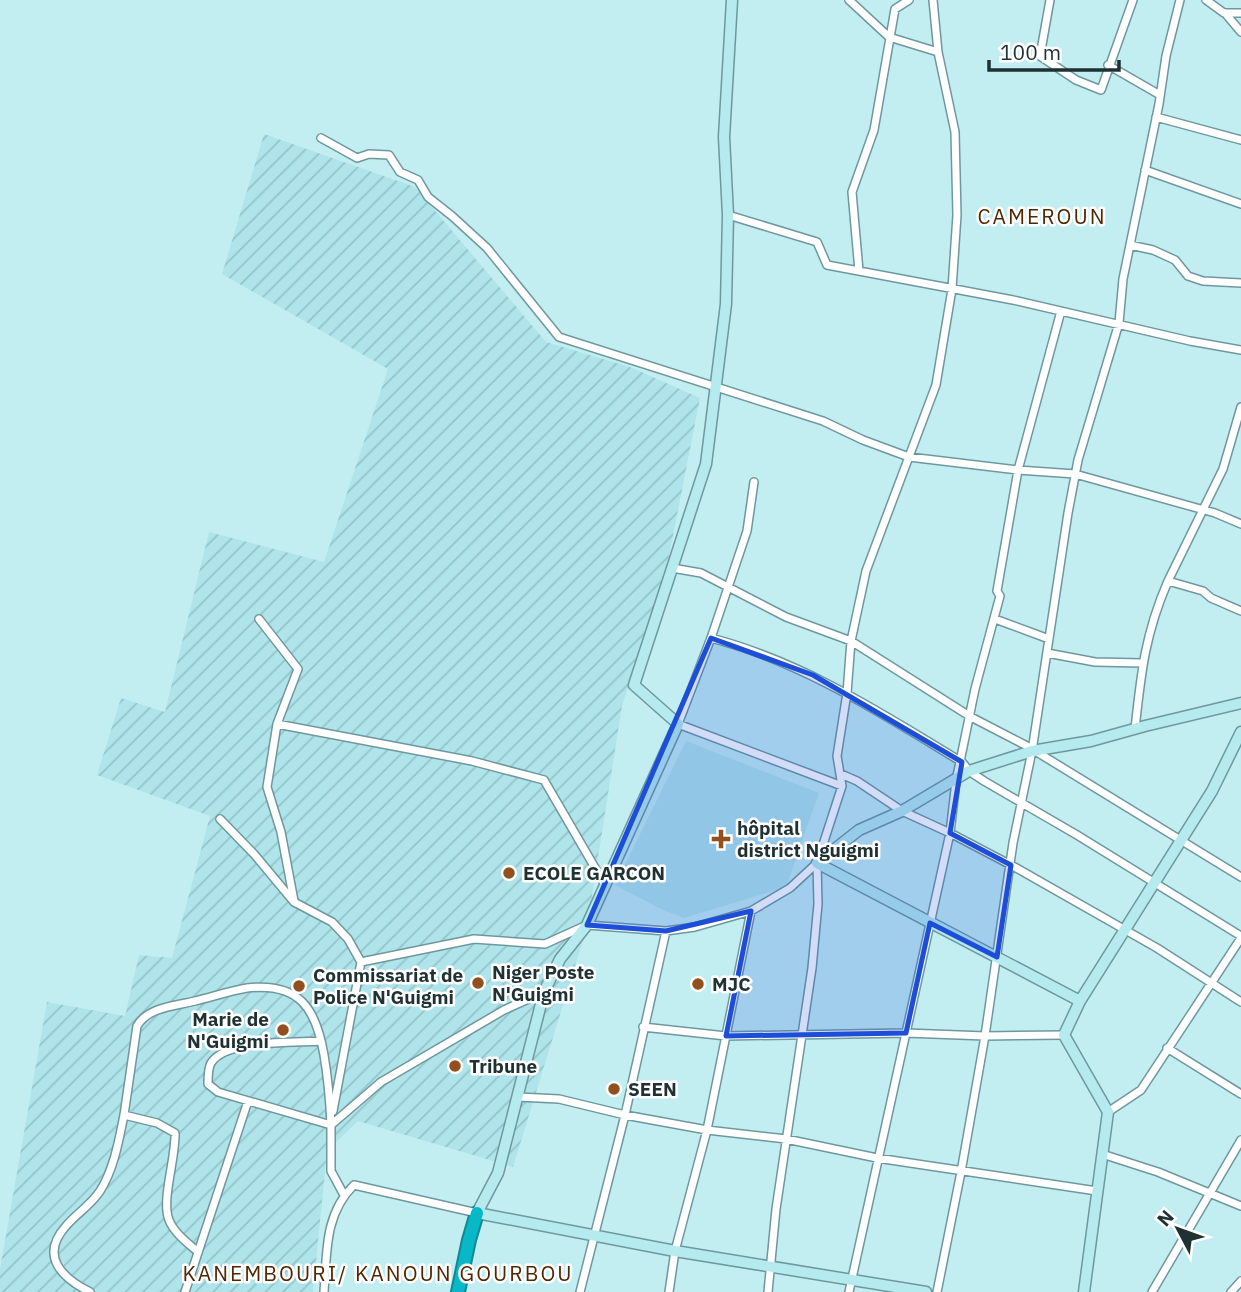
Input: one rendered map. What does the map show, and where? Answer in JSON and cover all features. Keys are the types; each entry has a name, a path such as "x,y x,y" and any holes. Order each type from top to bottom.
{"highway":[{"path":"458,1292 477,1213"}],"street":[{"path":"732,0 724,137 728,215 726,304 706,464 634,685 678,724 842,786"},
{"path":"849,0 889,37 938,52"},
{"path":"859,271 852,192 874,130 895,9 909,0"},
{"path":"768,1292 776,1209 816,933 817,863 842,786 837,756 847,693 851,641 866,570 936,385 951,289 957,215 955,132 938,52 933,0"},
{"path":"1050,0 1040,56 1076,80 1101,90 1133,0"},
{"path":"937,1292 985,1036 1075,474 1119,323 1123,279 1166,56 1180,0"},
{"path":"1206,0 1224,13 1241,32"},
{"path":"1224,13 1241,13"},
{"path":"1108,65 1160,95"},
{"path":"1156,117 1241,140"},
{"path":"321,138 357,158 369,154 389,155 400,172 418,180 428,197 453,215 487,248 559,337 823,421 909,457 1075,474 1204,510 1241,524"},
{"path":"1145,170 1240,202"},
{"path":"728,215 817,242 827,265 1062,311 1241,350"},
{"path":"1130,245 1153,250 1175,260 1188,275 1203,281 1241,283"},
{"path":"849,1292 950,833 975,689 1000,596 997,591 1018,470 1062,311"},
{"path":"1135,729 1142,663 1155,611 1223,469 1241,407"},
{"path":"477,1213 498,1173 544,992 559,959 587,925 678,724 711,638 747,531 754,482"},
{"path":"672,568 701,573 786,617 851,641 1241,877"},
{"path":"1168,581 1203,592 1241,611"},
{"path":"259,619 298,669 277,724 267,787 281,832 294,902"},
{"path":"995,619 1049,639"},
{"path":"711,638 745,647 813,675 847,693 1241,937 1141,1090 1108,1112"},
{"path":"1047,653 1095,662 1142,663"},
{"path":"361,962 474,939 545,944 587,925 666,931 695,927 751,911 790,888 859,830 902,811 957,781 969,771 1032,751 1091,741 1241,703"},
{"path":"277,724 472,761 544,780 605,885"},
{"path":"1064,1035 1080,1001 1212,791 1241,732"},
{"path":"841,774 857,781 902,811 1011,865 1157,948 1241,1002"},
{"path":"220,819 294,902 332,922 348,939 361,962 331,1125"},
{"path":"817,863 1080,1001"},
{"path":"669,1292 675,1251 707,1130 751,911"},
{"path":"580,1292 625,1115 666,931"},
{"path":"90,1292 62,1274 54,1259 54,1250 57,1238 65,1226 99,1194 105,1181 124,1115 137,1026 144,1016 158,1010 247,988 283,990 298,997 309,1007 317,1023 329,1087 331,1171 344,1195"},
{"path":"331,1125 382,1082 504,1010 544,992"},
{"path":"643,1027 726,1036 906,1033 1064,1035"},
{"path":"1064,1035 1108,1112 1084,1292"},
{"path":"321,1041 248,1046 222,1053 211,1063 208,1084 218,1093 331,1125"},
{"path":"1167,1048 1241,1094"},
{"path":"518,1097 559,1099 625,1115 707,1130 786,1139 877,1158 1097,1191"},
{"path":"185,1292 248,1101"},
{"path":"124,1115 157,1123 175,1133 176,1148 166,1205 168,1219 176,1232 198,1252"},
{"path":"1152,1292 1241,1140"},
{"path":"1102,1154 1241,1206"},
{"path":"324,1292 329,1229 333,1214 344,1195 354,1185 594,1236 771,1268 850,1278 926,1292"},
{"path":"1231,1292 1241,1281"}],"highlighted area":[{"path":"711,638 813,675 962,762 950,833 1011,865 997,957 930,923 906,1033 726,1036 751,911 666,931 587,925"}],"shaded area":[{"path":"264,134 415,187 546,342 630,367 700,398 667,566 622,706 587,927 513,1167 358,1121 327,1151 313,1292 0,1292 0,1269 47,1002 125,1016 139,955 172,958 210,816 97,775 121,698 165,712 209,532 324,562 388,369 222,274"},
{"name":"hôpital district Nguigmi","path":"686,741 819,793 786,887 684,918 615,885"}],"place":[{"name":"hôpital district Nguigmi","path":"721,839"},
{"name":"ECOLE GARCON","path":"509,873"},
{"name":"Niger Poste N'Guigmi","path":"478,983"},
{"name":"MJC","path":"698,984"},
{"name":"Commissariat de Police N'Guigmi","path":"299,986"},
{"name":"Marie de N'Guigmi","path":"283,1030"},
{"name":"Tribune","path":"455,1066"},
{"name":"SEEN","path":"614,1089"}],"district":[{"name":"CAMEROUN","path":"1042,216"},
{"name":"KANEMBOURI/ KANOUN GOURBOU","path":"378,1273"}]}
